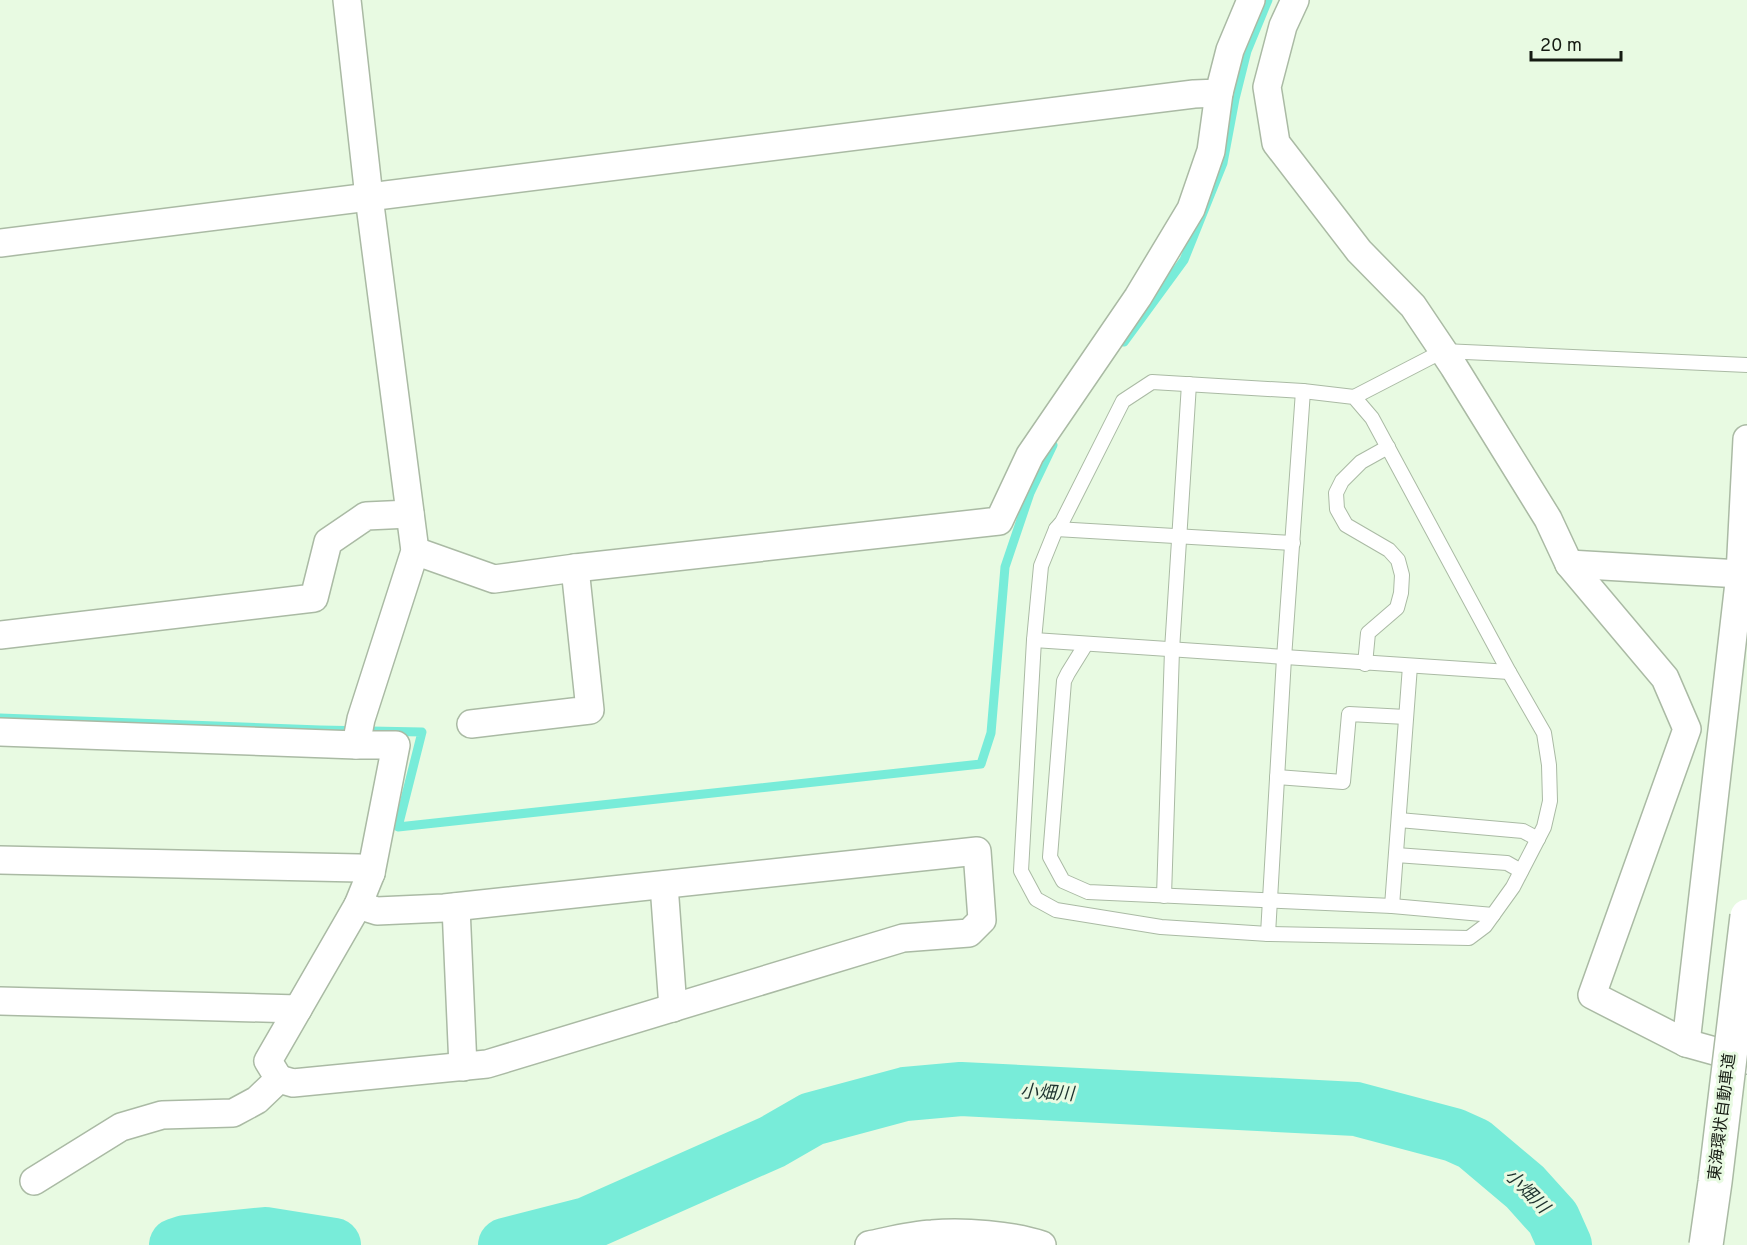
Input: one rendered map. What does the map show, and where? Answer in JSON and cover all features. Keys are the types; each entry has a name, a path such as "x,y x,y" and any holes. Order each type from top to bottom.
{"highway":[{"name":"東海環状自動車道","path":"1706,1245 1747,916"}],"street":[{"path":"347,0 369,197 415,551 361,719 356,745"},
{"path":"415,551 494,579 999,521 1030,455 1138,297 1191,209 1211,151 1219,93 1230,50 1251,0"},
{"path":"1295,0 1283,26 1267,87 1276,144 1359,251 1413,306 1548,519 1569,564 1665,678 1687,729 1592,995 1686,1043 1747,1060"},
{"path":"0,243 1194,94 1219,93"},
{"path":"1686,1043 1740,574 1747,439"},
{"path":"0,635 314,598 328,542 366,516 410,514"},
{"path":"1569,564 1740,574"},
{"path":"471,724 590,710 575,568"},
{"path":"0,732 396,745 371,873 358,905 268,1061 279,1079 293,1083 487,1064 903,938 969,933 982,920 977,851 456,907 377,911 358,905"},
{"path":"0,860 358,868 371,873"},
{"path":"664,885 673,1008"},
{"path":"456,907 463,1067"},
{"path":"0,1001 298,1009"},
{"path":"34,1181 121,1127 162,1115 233,1113 257,1100 279,1079"},
{"path":"868,1245 932,1234 988,1235 1042,1245"}],"lane":[{"path":"1354,397 1372,418 1544,733 1549,765 1550,801 1544,827 1513,887 1485,926 1469,938 1268,934 1161,927 1056,910 1036,899 1021,872 1034,640 1041,566 1056,529 1062,522 1123,401 1152,382 1303,391 1354,397 1443,351 1747,365"},
{"path":"1164,896 1172,650 1189,384"},
{"path":"1268,934 1303,391"},
{"path":"1365,663 1368,633 1396,608 1401,593 1402,575 1398,560 1389,550 1346,525 1337,509 1336,493 1342,481 1361,462 1388,447"},
{"path":"1056,529 1293,543"},
{"path":"1034,640 1509,672"},
{"path":"1086,644 1065,681 1050,857 1063,881 1088,892 1392,906 1492,915"},
{"path":"1392,906 1410,666"},
{"path":"1278,777 1343,782 1349,714 1406,717"},
{"path":"1399,820 1523,831 1538,839"},
{"path":"1396,855 1507,863 1521,871"}],"waterway":[{"path":"1124,342 1184,260 1223,163 1247,51 1268,0"},
{"path":"0,718 422,732 398,827 981,764 991,733 1005,567 1030,493 1053,445"},
{"name":"小畑川","path":"505,1245 587,1224 772,1142 812,1119 905,1094 961,1089 1356,1109 1454,1135 1474,1144 1525,1187 1553,1218 1565,1245"},
{"name":"小畑川","path":"176,1245 185,1242 265,1234 334,1245"}]}
